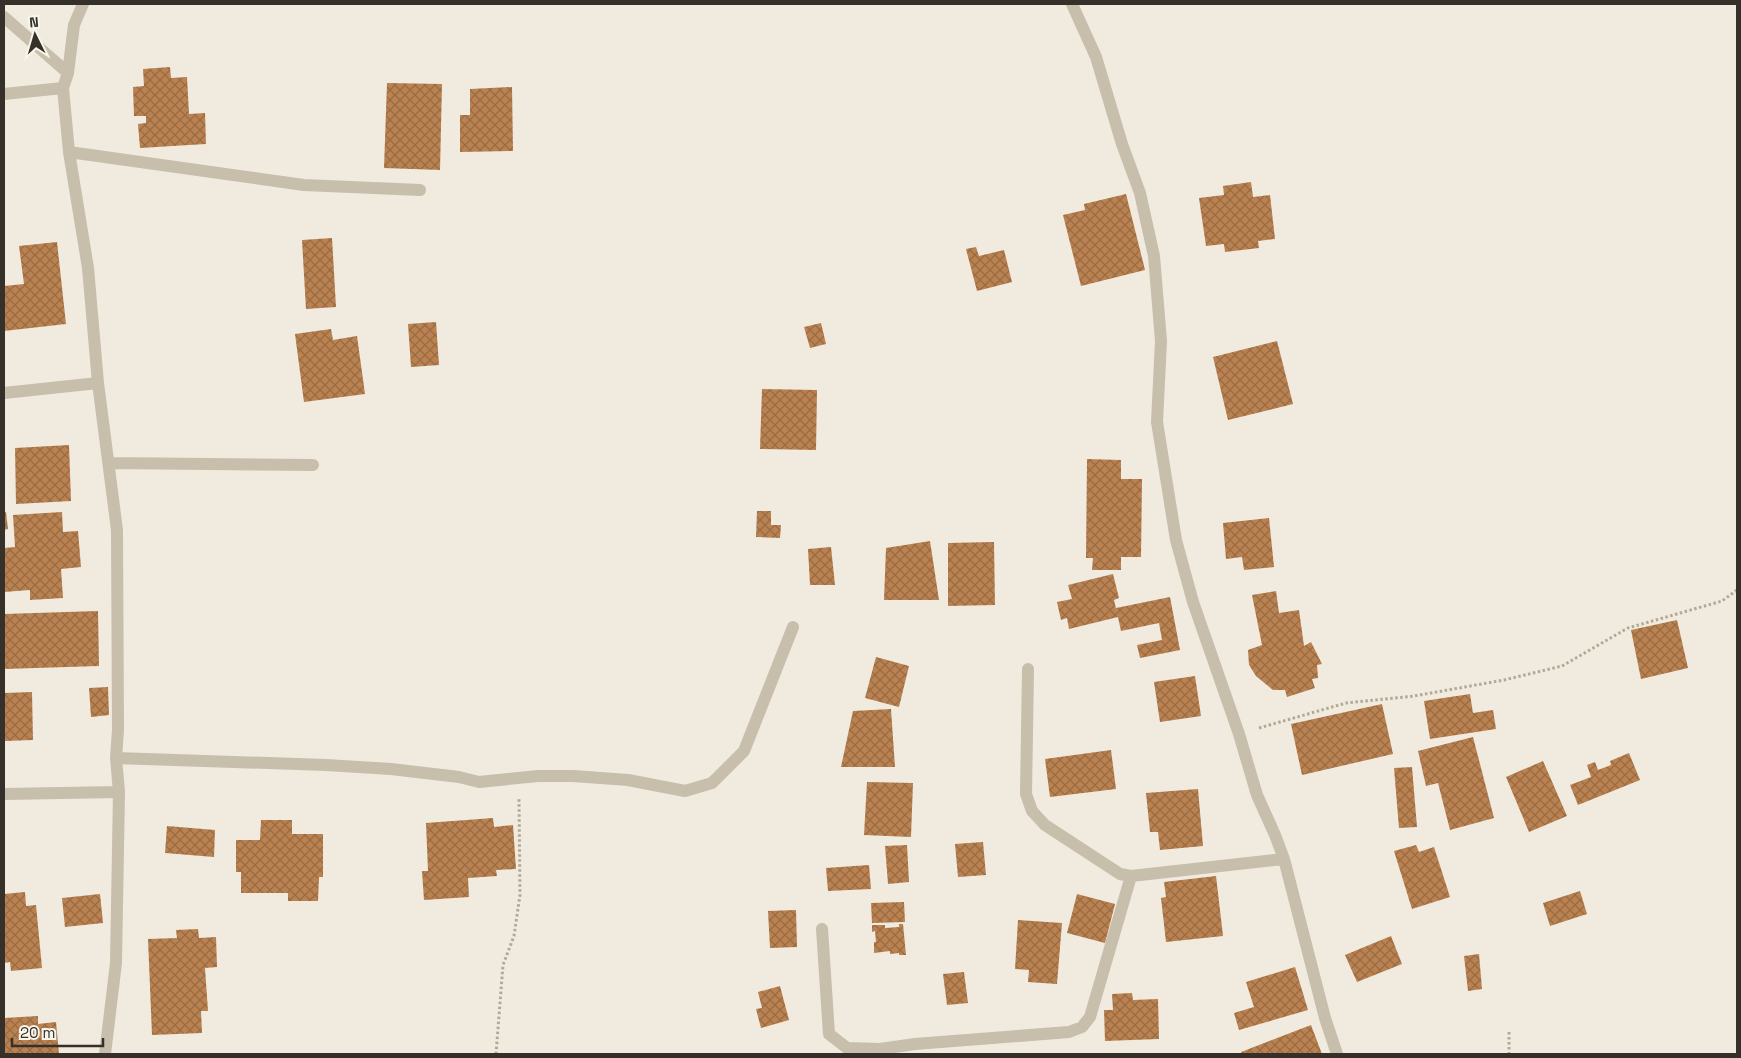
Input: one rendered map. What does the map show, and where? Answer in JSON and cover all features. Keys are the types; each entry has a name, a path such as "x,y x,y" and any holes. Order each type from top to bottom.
{"street":[{"path":"83,4 74,24 68,73 63,88 69,152 88,268 98,383 110,463 117,530 118,730 116,758 119,792 116,963 105,1054"},
{"path":"1072,4 1096,56 1147,219 1154,256 1161,341 1157,422 1176,540 1193,602 1239,734 1257,795 1284,859 1325,1018 1337,1054"},
{"path":"4,17 68,73"},
{"path":"4,94 63,88"},
{"path":"69,152 304,185 420,190"},
{"path":"4,393 98,383"},
{"path":"110,463 313,465"},
{"path":"116,758 390,769 459,777 479,782 558,776 628,780 685,790 712,783 744,751 793,627"},
{"path":"1028,669 1026,794 1032,811 1045,825 1120,874 1131,876 1284,859"},
{"path":"4,794 119,792"},
{"path":"822,929 829,1034 847,1048 880,1049 916,1044 1069,1032 1082,1028 1090,1017 1131,876"}],"path":[{"path":"1239,734 1346,703 1414,696 1504,680 1562,666 1628,628 1722,601 1737,590"},
{"path":"496,1054 503,965 514,936 520,894 519,779"},
{"path":"1509,1032 1509,1054"}],"building":[{"path":"170,67 171,78 187,77 189,114 205,113 206,144 140,148 138,124 146,123 146,116 134,116 133,87 144,86 143,69"},
{"path":"387,83 442,84 440,170 384,168"},
{"path":"512,87 513,151 460,152 460,115 470,115 470,89"},
{"path":"1251,182 1253,197 1270,195 1275,239 1258,241 1259,248 1225,252 1224,244 1206,246 1199,198 1224,195 1223,186"},
{"path":"1126,194 1145,270 1081,286 1063,215 1085,210 1084,204"},
{"path":"332,238 336,307 306,309 302,240"},
{"path":"57,242 66,324 4,331 4,286 24,284 19,246"},
{"path":"976,247 979,256 1004,250 1012,282 977,291 966,249"},
{"path":"436,322 439,365 411,367 408,324"},
{"path":"821,323 826,344 810,348 804,327"},
{"path":"331,329 333,340 357,336 365,394 304,402 295,334"},
{"path":"1277,341 1293,404 1228,420 1213,357"},
{"path":"762,389 817,390 816,450 760,449"},
{"path":"69,445 71,501 16,504 15,448"},
{"path":"1087,459 1121,460 1121,479 1142,479 1141,557 1121,557 1121,570 1092,570 1093,558 1086,558"},
{"path":"757,511 771,511 771,525 781,525 780,538 756,537"},
{"path":"4,512 6,512 8,529 4,530"},
{"path":"62,512 63,532 78,531 81,567 61,569 63,598 30,600 30,590 4,592 4,548 15,547 13,515"},
{"path":"1269,518 1274,567 1244,570 1242,557 1226,559 1223,523"},
{"path":"930,541 939,600 884,600 886,548"},
{"path":"994,542 995,605 948,606 948,543"},
{"path":"831,547 835,585 810,585 808,549"},
{"path":"1113,574 1119,598 1114,600 1118,617 1069,629 1067,618 1061,620 1057,602 1072,599 1068,585"},
{"path":"1276,591 1279,613 1299,610 1304,646 1311,642 1322,664 1317,665 1318,678 1312,679 1315,688 1287,697 1285,690 1273,690 1256,676 1249,665 1248,650 1262,645 1252,595"},
{"path":"1170,597 1180,650 1140,658 1137,645 1162,640 1159,623 1121,631 1116,608"},
{"path":"98,611 99,666 4,669 4,614"},
{"path":"1677,620 1688,668 1641,679 1631,630"},
{"path":"876,657 909,666 899,707 865,698"},
{"path":"1195,676 1201,716 1160,722 1154,682"},
{"path":"108,687 109,715 91,717 89,688"},
{"path":"32,692 33,740 5,741 4,693"},
{"path":"1470,694 1473,713 1493,710 1496,729 1430,739 1424,701"},
{"path":"1382,704 1393,754 1302,775 1291,724"},
{"path":"891,709 895,767 841,767 853,711"},
{"path":"1473,737 1494,818 1450,830 1438,783 1426,786 1418,751"},
{"path":"1111,750 1116,789 1050,797 1045,759"},
{"path":"1629,753 1640,780 1578,805 1570,785 1591,777 1587,765 1595,762 1598,770 1611,765 1610,761"},
{"path":"1543,761 1567,816 1529,832 1506,777"},
{"path":"1412,767 1417,827 1399,828 1394,768"},
{"path":"867,782 913,783 911,837 864,835"},
{"path":"1198,789 1203,846 1160,850 1158,832 1150,832 1146,793"},
{"path":"493,818 494,827 513,825 516,869 496,870 497,876 468,878 469,897 424,900 422,871 428,871 426,823"},
{"path":"261,820 292,820 292,834 323,834 323,877 319,877 318,901 288,901 288,893 241,893 241,872 236,872 236,840 260,840"},
{"path":"167,826 215,830 214,857 165,853"},
{"path":"983,842 986,875 958,877 955,844"},
{"path":"907,845 909,882 888,884 885,846"},
{"path":"1416,845 1419,852 1434,847 1450,897 1412,909 1394,851"},
{"path":"869,865 871,889 828,891 826,868"},
{"path":"1216,876 1223,936 1166,942 1161,898 1166,897 1164,882"},
{"path":"1580,891 1587,914 1550,926 1543,903"},
{"path":"25,892 26,906 36,905 42,968 11,971 10,962 4,963 4,894"},
{"path":"100,894 103,923 65,927 62,898"},
{"path":"1077,894 1115,904 1105,943 1067,933"},
{"path":"904,902 905,922 872,923 871,903"},
{"path":"796,910 797,947 770,948 768,911"},
{"path":"1018,920 1062,923 1057,984 1028,982 1029,970 1015,969"},
{"path":"899,924 903,924 906,955 899,955 899,953 890,954 890,951 874,953 874,942 876,942 875,931 872,932 872,925 885,925 885,928 899,927"},
{"path":"198,929 199,938 216,937 217,967 205,968 208,1011 201,1011 202,1033 152,1035 148,939 177,938 176,930"},
{"path":"1391,936 1402,964 1357,982 1345,955"},
{"path":"1479,954 1482,989 1468,991 1464,956"},
{"path":"1295,967 1308,1010 1239,1030 1234,1013 1254,1007 1246,982"},
{"path":"964,972 968,1003 947,1005 943,974"},
{"path":"780,986 789,1020 761,1028 756,1009 762,1008 758,992"},
{"path":"1132,993 1133,1000 1158,999 1159,1039 1105,1041 1104,1010 1113,1010 1112,994"},
{"path":"38,1016 38,1024 56,1022 59,1054 4,1054 4,1018"},
{"path":"1311,1025 1322,1054 1242,1054 1241,1052"}]}
